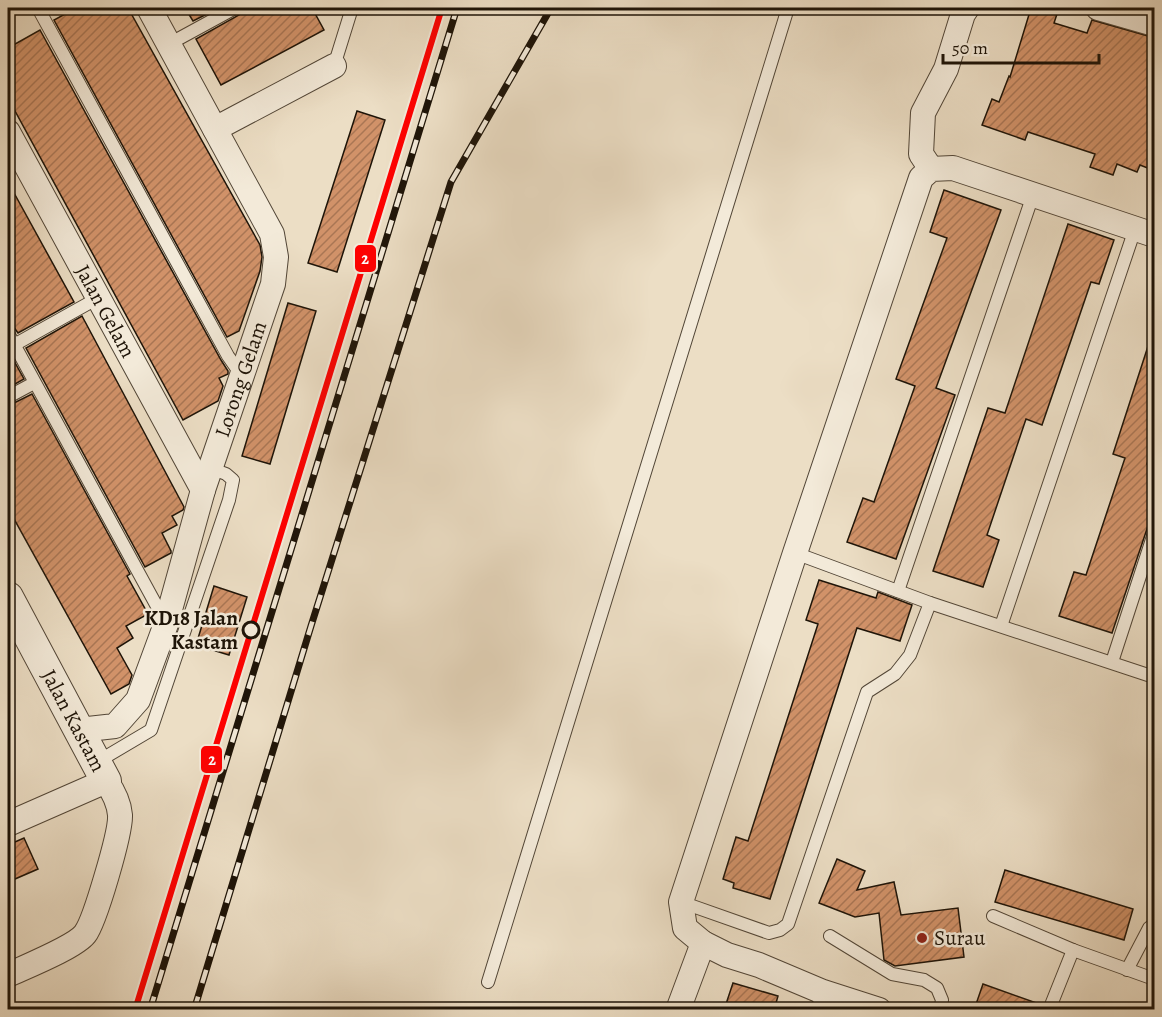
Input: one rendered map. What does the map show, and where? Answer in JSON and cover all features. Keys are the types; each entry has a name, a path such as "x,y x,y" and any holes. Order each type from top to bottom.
{"street":[{"name":"Lorong Gelam","path":"79,730 115,726 138,700 166,624 207,479 273,284 276,257 272,234 149,8"},
{"path":"932,169 921,154 923,113 946,69 963,14 967,8"},
{"path":"1098,8 1155,24"},
{"path":"215,129 334,66"},
{"name":"Jalan Gelam","path":"8,132 98,298 207,479"},
{"path":"879,1010 820,1001 759,965 727,955 703,942 685,928 681,902 921,178 932,169 953,168 1145,232"},
{"name":"Jalan Kastam","path":"8,599 101,772 8,824"},
{"path":"8,975 72,944 84,935 92,921 120,824 118,803 101,772"},
{"path":"678,1010 703,942"}],"lane":[{"path":"38,8 228,356 242,375"},
{"path":"169,44 235,8"},
{"path":"334,66 352,8"},
{"path":"488,982 788,8"},
{"path":"898,591 1033,195"},
{"path":"1001,626 1145,232"},
{"path":"98,298 11,339 166,624"},
{"path":"8,397 34,382"},
{"path":"101,772 151,730 229,500 233,480 226,474 207,479"},
{"path":"1112,662 1155,533"},
{"path":"795,553 930,603 1155,677"},
{"path":"681,902 769,933 780,930 788,924 867,693 895,674 910,656 930,603"},
{"path":"993,916 1073,950 1155,979"},
{"path":"1127,970 1149,928 1155,924"},
{"path":"830,936 892,974 924,980 938,988 942,1000 940,1010"},
{"path":"1049,1010 1073,950"}],"building":[{"path":"76,8 128,8 260,245 262,257 260,271 239,331 227,337 54,20"},
{"path":"185,8 219,8 193,21"},
{"path":"243,8 312,8 324,30 221,85 196,39 239,15"},
{"path":"1031,8 1059,8 1054,23 1087,33 1092,20 1155,38 1155,171 1140,165 1137,172 1117,164 1113,175 1090,167 1095,154 1028,132 1025,140 982,125 992,99 999,102 1010,77"},
{"path":"40,30 228,371 228,374 219,378 223,386 218,401 183,420 8,98 8,48"},
{"path":"357,111 385,120 337,272 308,263"},
{"path":"8,182 74,302 18,333 13,326 8,325"},
{"path":"944,190 1001,210 936,388 955,395 896,559 847,542 863,498 874,502 915,386 896,379 947,238 930,232"},
{"path":"1068,224 1114,240 1099,284 1091,282 1042,425 1026,419 987,535 999,540 983,587 933,571 988,408 1005,413"},
{"path":"288,303 316,311 270,464 242,456"},
{"path":"82,316 184,507 172,516 177,525 162,533 171,553 145,567 26,348"},
{"path":"1151,337 1155,338 1155,441 1147,464 1155,466 1155,505 1112,633 1059,616 1074,572 1086,575 1125,458 1113,454"},
{"path":"8,350 24,379 8,388"},
{"path":"32,394 130,574 127,576 148,614 126,626 133,638 117,648 132,675 129,684 111,694 8,508 8,405"},
{"path":"819,580 876,598 878,592 912,605 900,641 857,628 770,899 733,888 734,883 723,879 736,837 748,841 818,624 806,620"},
{"name":"KD18 Jalan Kastam","path":"214,586 247,597 229,655 196,645"},
{"path":"24,838 38,869 8,882 8,845"},
{"path":"837,859 865,871 857,890 894,882 901,915 958,908 964,957 895,966 884,960 879,913 855,917 819,903"},
{"path":"1005,870 1133,909 1124,940 995,902"},
{"path":"733,983 778,996 774,1010 724,1010"},
{"path":"983,984 1042,1005 1041,1010 974,1010"}],"railway":[{"path":"150,1010 457,8"},
{"path":"194,1010 311,626 451,182 551,8"}],"transit line":[{"name":"2","path":"135,1010 442,8"}],"place":[{"name":"KD18 Jalan Kastam","path":"251,630"},
{"name":"Surau","path":"922,938"}]}
